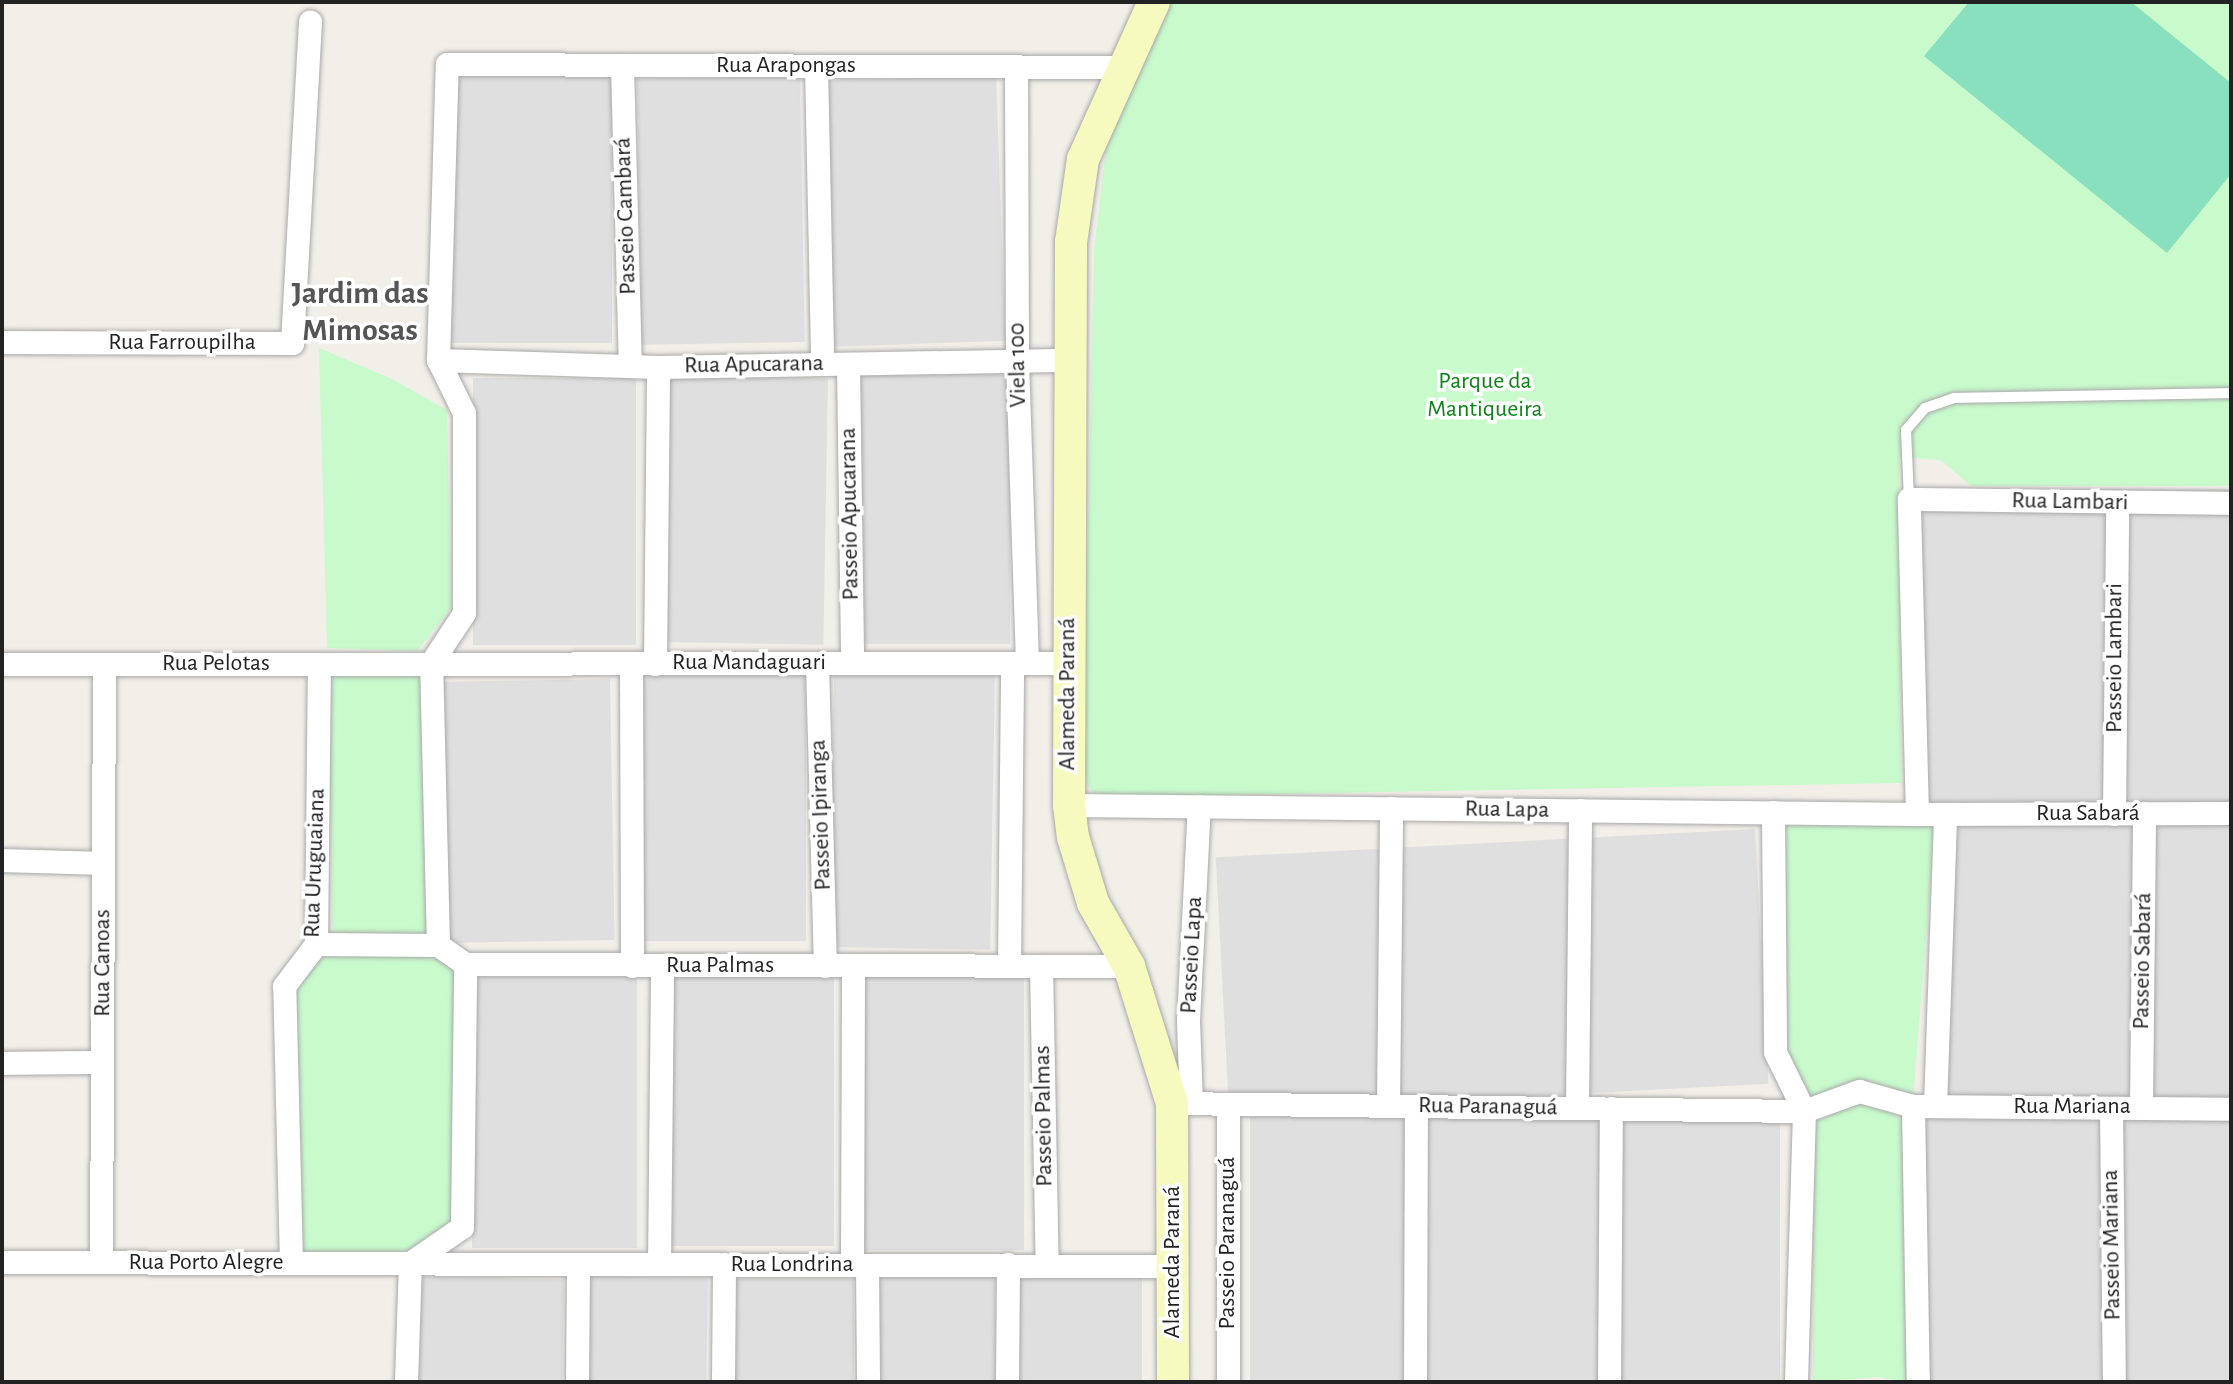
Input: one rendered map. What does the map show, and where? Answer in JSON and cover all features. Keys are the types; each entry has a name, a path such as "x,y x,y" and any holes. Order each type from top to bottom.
{"street":[{"name":"Alameda Paraná","path":"1154,2 1083,159 1071,242 1069,805 1073,837 1093,903 1129,966 1182,1103 1173,1266 1173,1382"},
{"name":"Rua Farroupilha","path":"2,342 292,343 310,22"},
{"name":"Rua Arapongas","path":"438,360 447,64 1125,67"},
{"name":"Passeio Cambará","path":"622,65 630,366"},
{"path":"816,66 822,364"},
{"name":"Viela 100","path":"1016,67 1019,663"},
{"name":"Rua Apucarana","path":"438,360 657,367 1070,360"},
{"path":"438,360 464,414 464,613 431,663 438,945"},
{"name":"Passeio Apucarana","path":"848,364 852,663"},
{"path":"654,664 657,367"},
{"path":"1909,499 1917,814"},
{"name":"Rua Lambari","path":"1909,499 2231,503"},
{"name":"Passeio Lambari","path":"2114,814 2116,503"},
{"name":"Rua Mandaguari","path":"431,663 1068,663"},
{"name":"Rua Pelotas","path":"2,664 431,663"},
{"path":"631,663 632,966"},
{"name":"Passeio Ipiranga","path":"817,663 825,966"},
{"path":"1009,966 1019,663"},
{"name":"Rua Canoas","path":"101,1262 104,664"},
{"name":"Rua Uruguaiana","path":"291,1263 284,986 316,944 320,664"},
{"name":"Rua Lapa","path":"1069,805 1945,814"},
{"name":"Passeio Lapa","path":"1182,1103 1199,806"},
{"path":"1388,1106 1391,808"},
{"path":"1577,1108 1580,810"},
{"path":"1773,812 1775,1052 1804,1111 1796,1382"},
{"name":"Passeio Sabará","path":"2141,1108 2144,813"},
{"name":"Rua Sabará","path":"1945,814 2231,813"},
{"path":"1918,1382 1924,1106 1945,814"},
{"path":"2,860 103,863"},
{"path":"316,944 438,945 465,964 462,1227 410,1263 406,1382"},
{"name":"Rua Palmas","path":"465,964 1129,966"},
{"path":"659,1264 662,966"},
{"path":"853,966 859,1265 868,1382"},
{"name":"Passeio Palmas","path":"1041,966 1047,1265"},
{"path":"2,1063 102,1062"},
{"name":"Rua Mariana","path":"1804,1111 1859,1091 1924,1106 2231,1109"},
{"name":"Rua Paranaguá","path":"1182,1103 1804,1111"},
{"name":"Passeio Paranaguá","path":"1228,1104 1228,1382"},
{"path":"1415,1382 1416,1106"},
{"path":"1609,1382 1611,1108"},
{"name":"Passeio Mariana","path":"2111,1108 2114,1382"},
{"name":"Rua Porto Alegre","path":"2,1262 410,1263"},
{"name":"Rua Londrina","path":"410,1263 1173,1266"},
{"path":"576,1382 578,1264"},
{"path":"723,1382 724,1264"},
{"path":"1007,1382 1008,1264"}],"lane":[{"path":"1909,499 1906,430 1925,408 1954,398 2231,393"}],"shaded area":[{"path":"450,75 612,75 612,343 450,343"},
{"path":"996,75 1005,341 834,347 825,81"},
{"path":"800,76 805,342 642,345 637,79"},
{"path":"858,374 1010,374 1010,644 858,644"},
{"path":"667,376 828,379 823,645 662,642"},
{"path":"473,378 636,378 636,645 473,645"},
{"path":"1914,489 2231,489 2231,806 1914,806"},
{"path":"834,671 995,674 990,950 829,947"},
{"path":"638,672 806,672 806,941 638,941"},
{"path":"610,679 615,940 446,943 441,682"},
{"path":"2231,822 2231,1382 1930,1382 1925,1115 1957,824"},
{"path":"1755,829 1768,1084 1229,1112 1216,857"},
{"path":"670,973 834,973 834,1246 670,1246"},
{"path":"472,977 637,977 637,1248 472,1248"},
{"path":"858,977 1024,977 1024,1250 858,1250"},
{"path":"1250,1117 1780,1117 1780,1380 1250,1380"},
{"path":"584,1276 708,1278 706,1382 582,1382"},
{"path":"421,1277 564,1279 562,1382 419,1382"},
{"path":"873,1277 995,1277 995,1382 873,1382"},
{"path":"1016,1278 1142,1278 1142,1382 1016,1382"},
{"path":"730,1279 854,1279 854,1382 730,1382"}],"green space":[{"name":"Parque da Mantiqueira","path":"1162,2 2231,2 2231,486 1971,486 1941,460 1899,457 1901,783 1098,797 1088,786 1083,765 1094,251 1109,123"},
{"path":"1969,2 2131,2 2231,83 2231,174 2167,253 1924,56"},
{"path":"319,348 392,379 447,410 451,608 417,651 327,648"},
{"path":"424,669 429,940 333,942 328,671"},
{"path":"1783,820 1935,822 1913,1101 1875,1084 1852,1081 1806,1101 1785,1048"},
{"path":"435,951 459,967 457,1222 406,1255 298,1256 293,989 317,952"},
{"path":"1860,1096 1907,1122 1907,1382 1877,1377 1813,1382 1813,1120"}],"district":[{"name":"Jardim das Mimosas","path":"360,312"}]}
